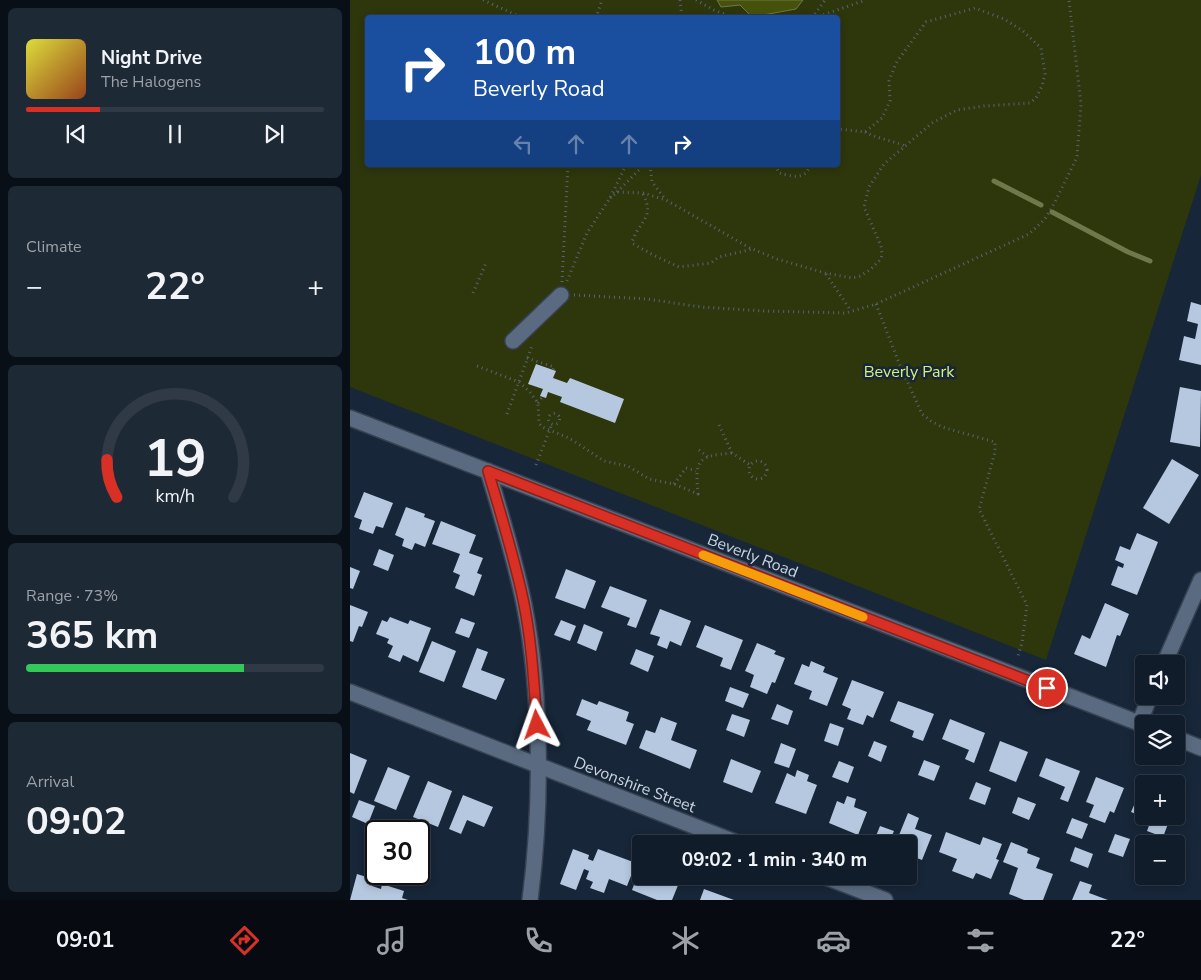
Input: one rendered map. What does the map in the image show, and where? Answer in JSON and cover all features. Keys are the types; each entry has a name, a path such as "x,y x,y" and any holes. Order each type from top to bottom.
{"street":[{"path":"513,341 561,295"},
{"name":"Beverly Road","path":"350,418 1135,722"},
{"path":"488,471 510,548 527,620 537,725 535,851 530,900"},
{"path":"1168,655 1201,580"},
{"name":"Devonshire Street","path":"350,692 717,835"},
{"path":"1185,742 1201,748"},
{"path":"847,885 885,900"}],"path":[{"path":"483,0 516,15"},
{"path":"597,15 602,0"},
{"path":"680,0 682,15"},
{"path":"696,0 726,15"},
{"path":"815,15 825,0"},
{"path":"822,15 866,0"},
{"path":"561,295 647,299 764,311 846,313 876,304 1029,234 1045,219 1077,157 1081,104 1069,0"},
{"path":"616,192 643,193 666,200 753,249 777,259 825,274 852,278 860,276 870,270 881,259 881,246 864,207 869,188 884,164 932,123 957,110 1030,103 1036,98 1045,74 1041,48 1023,31 1004,19 975,8 926,22 896,63 889,81 890,102 882,118 865,132"},
{"path":"840,129 865,132 878,139 905,146"},
{"path":"561,295 568,167"},
{"path":"561,295 586,233 610,198 625,167"},
{"path":"610,198 642,167"},
{"path":"650,167 652,182 666,200"},
{"path":"776,167 779,173 794,177 804,175 809,170 809,167"},
{"path":"643,193 648,203 648,216 634,233 632,243 653,256 679,267 696,266 710,263 719,256 753,249"},
{"path":"473,293 486,263"},
{"path":"825,274 851,311"},
{"path":"876,304 899,363 922,414 942,427 995,442 995,452 979,509 1026,605 1022,643 1018,656"},
{"path":"507,414 527,358 536,341"},
{"path":"527,358 554,367 553,370"},
{"path":"477,366 519,382 530,392 538,404 539,423 542,427 569,438 604,461 628,466 649,479 674,484 698,494 696,471 701,462 708,457 732,453"},
{"path":"538,404 542,397"},
{"path":"536,465 552,424"},
{"path":"719,425 732,453 750,465"},
{"path":"699,450 708,457"},
{"path":"758,461 764,463 767,468 765,477 756,480 748,471 750,465 758,461"},
{"path":"674,484 686,468 696,471"}],"green space":[{"name":"Beverly Park","path":"350,0 1201,0 1201,175 1046,660 350,387"}],"shaded area":[{"path":"717,0 803,0 796,9 763,15 750,15 740,5 721,7"}],"building":[{"path":"1191,302 1201,305 1201,365 1179,360 1184,336 1195,339 1198,324 1187,321"},
{"path":"536,364 556,371 553,378 567,383 570,378 624,399 615,423 560,402 562,397 548,392 546,398 540,396 543,389 528,384"},
{"path":"1180,387 1201,391 1200,447 1170,442"},
{"path":"1172,459 1199,475 1169,524 1143,508"},
{"path":"364,492 393,503 383,528 376,526 373,534 359,529 362,520 354,517"},
{"path":"406,507 425,514 424,517 435,521 425,547 415,543 412,550 402,546 404,539 395,535"},
{"path":"441,521 476,535 469,553 483,558 477,573 482,575 474,596 455,588 460,575 453,572 460,554 432,544"},
{"path":"1137,533 1158,542 1137,595 1111,585 1118,566 1123,568 1124,564 1115,560 1120,546 1130,550"},
{"path":"379,549 394,555 388,571 373,565"},
{"path":"350,567 360,571 353,589 350,588"},
{"path":"566,569 596,581 585,609 555,598"},
{"path":"610,586 647,600 636,628 627,625 630,618 601,607"},
{"path":"1105,603 1129,614 1120,636 1117,635 1106,667 1074,654 1082,635 1090,639"},
{"path":"350,605 368,612 362,627 359,626 353,642 350,641"},
{"path":"660,609 691,621 681,646 670,641 667,649 657,645 660,637 650,634"},
{"path":"390,617 408,624 410,620 431,628 418,662 403,655 400,662 388,657 393,646 387,643 389,639 376,634 382,620 387,622"},
{"path":"461,618 475,623 469,638 455,633"},
{"path":"561,620 576,626 570,641 554,635"},
{"path":"584,624 603,632 596,651 577,643"},
{"path":"705,625 743,640 731,670 720,666 723,658 696,647"},
{"path":"432,641 456,651 444,682 419,672"},
{"path":"757,643 776,651 774,654 785,658 775,683 772,682 767,694 750,687 754,675 745,671"},
{"path":"477,648 488,652 481,670 505,679 496,700 462,687"},
{"path":"636,649 654,656 648,672 630,664"},
{"path":"811,661 825,667 823,672 838,678 827,706 809,699 812,691 794,684 802,664 809,667"},
{"path":"852,680 884,692 873,718 867,715 863,725 847,719 851,709 842,705"},
{"path":"730,687 749,694 743,708 725,701"},
{"path":"582,699 597,705 599,701 629,712 626,721 634,724 626,745 587,730 591,721 576,715"},
{"path":"898,701 934,714 923,741 912,737 914,731 890,721"},
{"path":"777,704 793,711 788,725 771,719"},
{"path":"732,714 750,720 744,737 726,730"},
{"path":"661,717 677,723 671,740 697,750 690,769 639,748 646,730 655,733"},
{"path":"950,719 985,733 974,763 965,759 969,750 942,739"},
{"path":"830,723 844,728 838,746 824,741"},
{"path":"874,741 887,746 881,762 868,756"},
{"path":"1000,741 1028,752 1016,782 989,771"},
{"path":"781,743 796,749 789,768 774,763"},
{"path":"350,753 367,760 354,794 350,792"},
{"path":"1046,758 1080,771 1068,802 1060,799 1065,787 1039,776"},
{"path":"731,759 761,771 752,793 723,782"},
{"path":"924,760 940,766 934,781 918,775"},
{"path":"839,761 854,767 848,783 832,777"},
{"path":"388,767 410,776 396,810 374,801"},
{"path":"797,770 809,775 807,781 817,785 806,814 775,803 787,773 795,777"},
{"path":"1096,777 1124,788 1114,813 1110,811 1105,823 1089,817 1094,805 1086,802"},
{"path":"428,781 452,791 438,827 430,824 430,820 420,820 413,817"},
{"path":"976,782 991,788 985,805 969,799"},
{"path":"463,795 493,807 484,827 467,820 461,834 449,829"},
{"path":"847,796 856,799 854,807 867,812 858,835 829,823 837,801 844,804"},
{"path":"1018,797 1036,804 1029,820 1012,813"},
{"path":"359,800 375,806 370,820 365,820 365,823 352,817"},
{"path":"1135,803 1135,814 1131,812"},
{"path":"908,813 919,818 915,829 932,835 922,860 917,858 917,835 899,835"},
{"path":"1072,818 1088,824 1082,839 1066,833"},
{"path":"1149,825 1168,825 1164,835 1147,831"},
{"path":"880,826 894,831 892,835 876,835"},
{"path":"946,832 980,845 983,837 1002,844 996,859 999,860 991,879 976,873 973,879 952,871 957,859 939,852"},
{"path":"1115,834 1130,839 1123,857 1108,852"},
{"path":"1011,842 1028,849 1027,853 1040,858 1036,868 1053,874 1043,900 1024,900 1009,894 1018,868 1003,862"},
{"path":"1075,847 1093,854 1088,868 1070,861"},
{"path":"573,849 589,855 588,859 593,861 598,849 632,862 632,873 627,886 609,879 604,893 590,888 593,882 586,879 589,871 584,869 576,890 560,884"},
{"path":"357,874 365,876 365,885 372,885 381,889 382,885 385,885 404,891 402,898 408,900 350,900"},
{"path":"1080,881 1092,885 1089,893 1108,900 1072,900"},
{"path":"634,885 678,885 672,900 657,900 632,890"},
{"path":"704,889 734,900 700,900"}],"waterway":[{"path":"994,181 1041,205"},
{"path":"1052,212 1128,252 1150,261"}],"slow traffic":[{"path":"703,555 863,617"}],"route":[{"path":"537,725 530,644 524,602 488,471 1047,688"}]}
